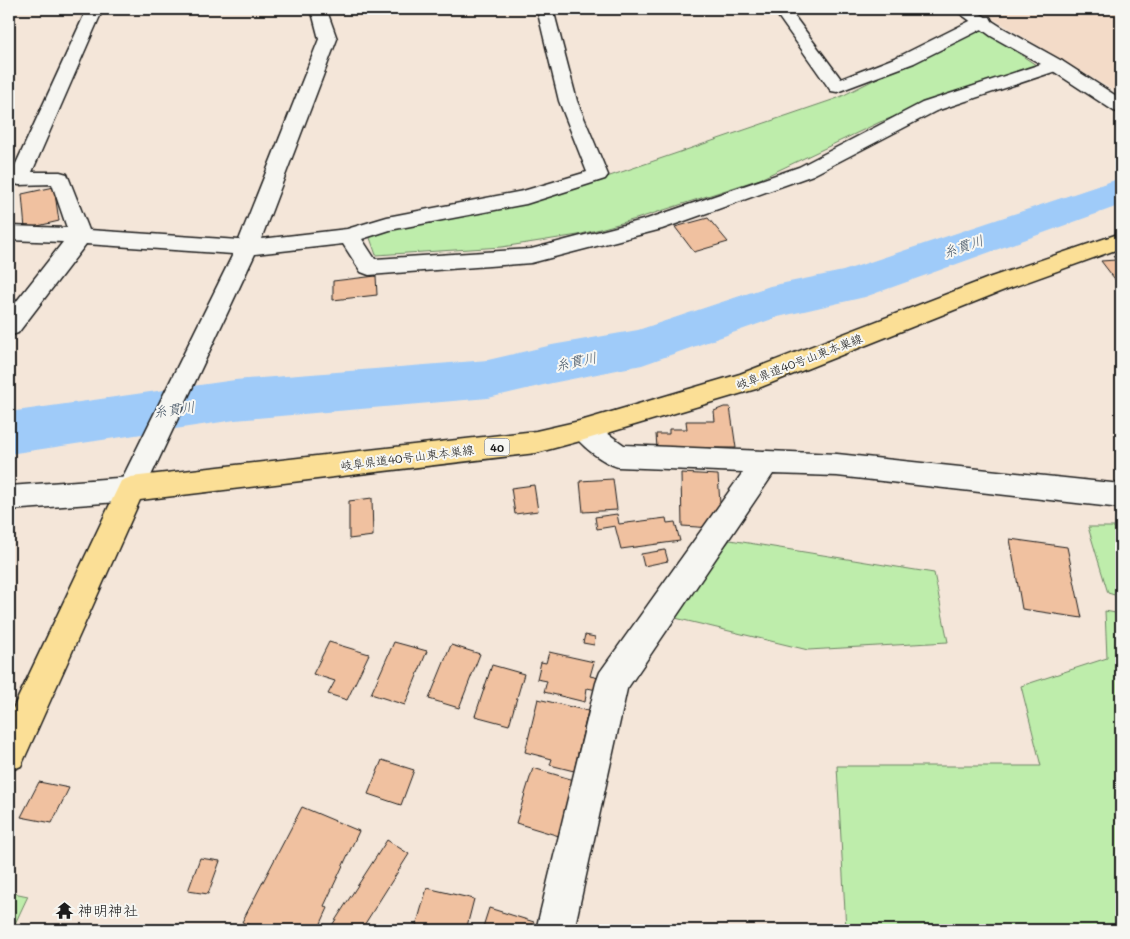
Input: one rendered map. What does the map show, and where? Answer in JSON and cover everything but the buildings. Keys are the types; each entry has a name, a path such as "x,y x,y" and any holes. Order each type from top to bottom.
{"main road":[{"name":"岐阜県道40号山東本巣線","path":"131,489 536,442 584,430 747,382 999,283 1121,240"},
{"path":"9,754 131,489"}],"street":[{"path":"80,236 60,178 19,179 95,9"},
{"path":"11,499 131,489 247,248 328,39 321,14 314,9"},
{"path":"9,233 247,248 349,236 387,224 526,197 598,175 568,101 545,9"},
{"path":"781,9 837,87 908,59 984,21"},
{"path":"962,9 984,21 997,32 1056,65 1121,107"},
{"path":"349,236 369,268 531,256 654,224 806,171 929,107 1056,65"},
{"path":"9,327 80,236"},
{"path":"584,430 618,456 837,465 1121,496"},
{"path":"555,930 612,684 766,462"}],"shaded area":[{"path":"977,9 1121,9 1121,95"}],"green space":[{"path":"979,27 1036,65 880,122 760,179 636,219 578,235 502,247 376,255 369,235 505,206 604,178 838,98"},
{"path":"1088,527 1121,527 1121,597 1108,593"},
{"path":"730,540 934,573 948,642 808,650 667,616"},
{"path":"1105,611 1121,614 1121,930 846,930 837,766 1041,766 1021,686 1107,658"},
{"path":"9,892 28,896 12,930 9,930"}],"waterway":[{"name":"糸貫川","path":"9,433 235,400 488,379 552,364 642,347 770,302 849,286 1121,191"}],"place":[{"name":"神明神社","path":"64,910"}]}
